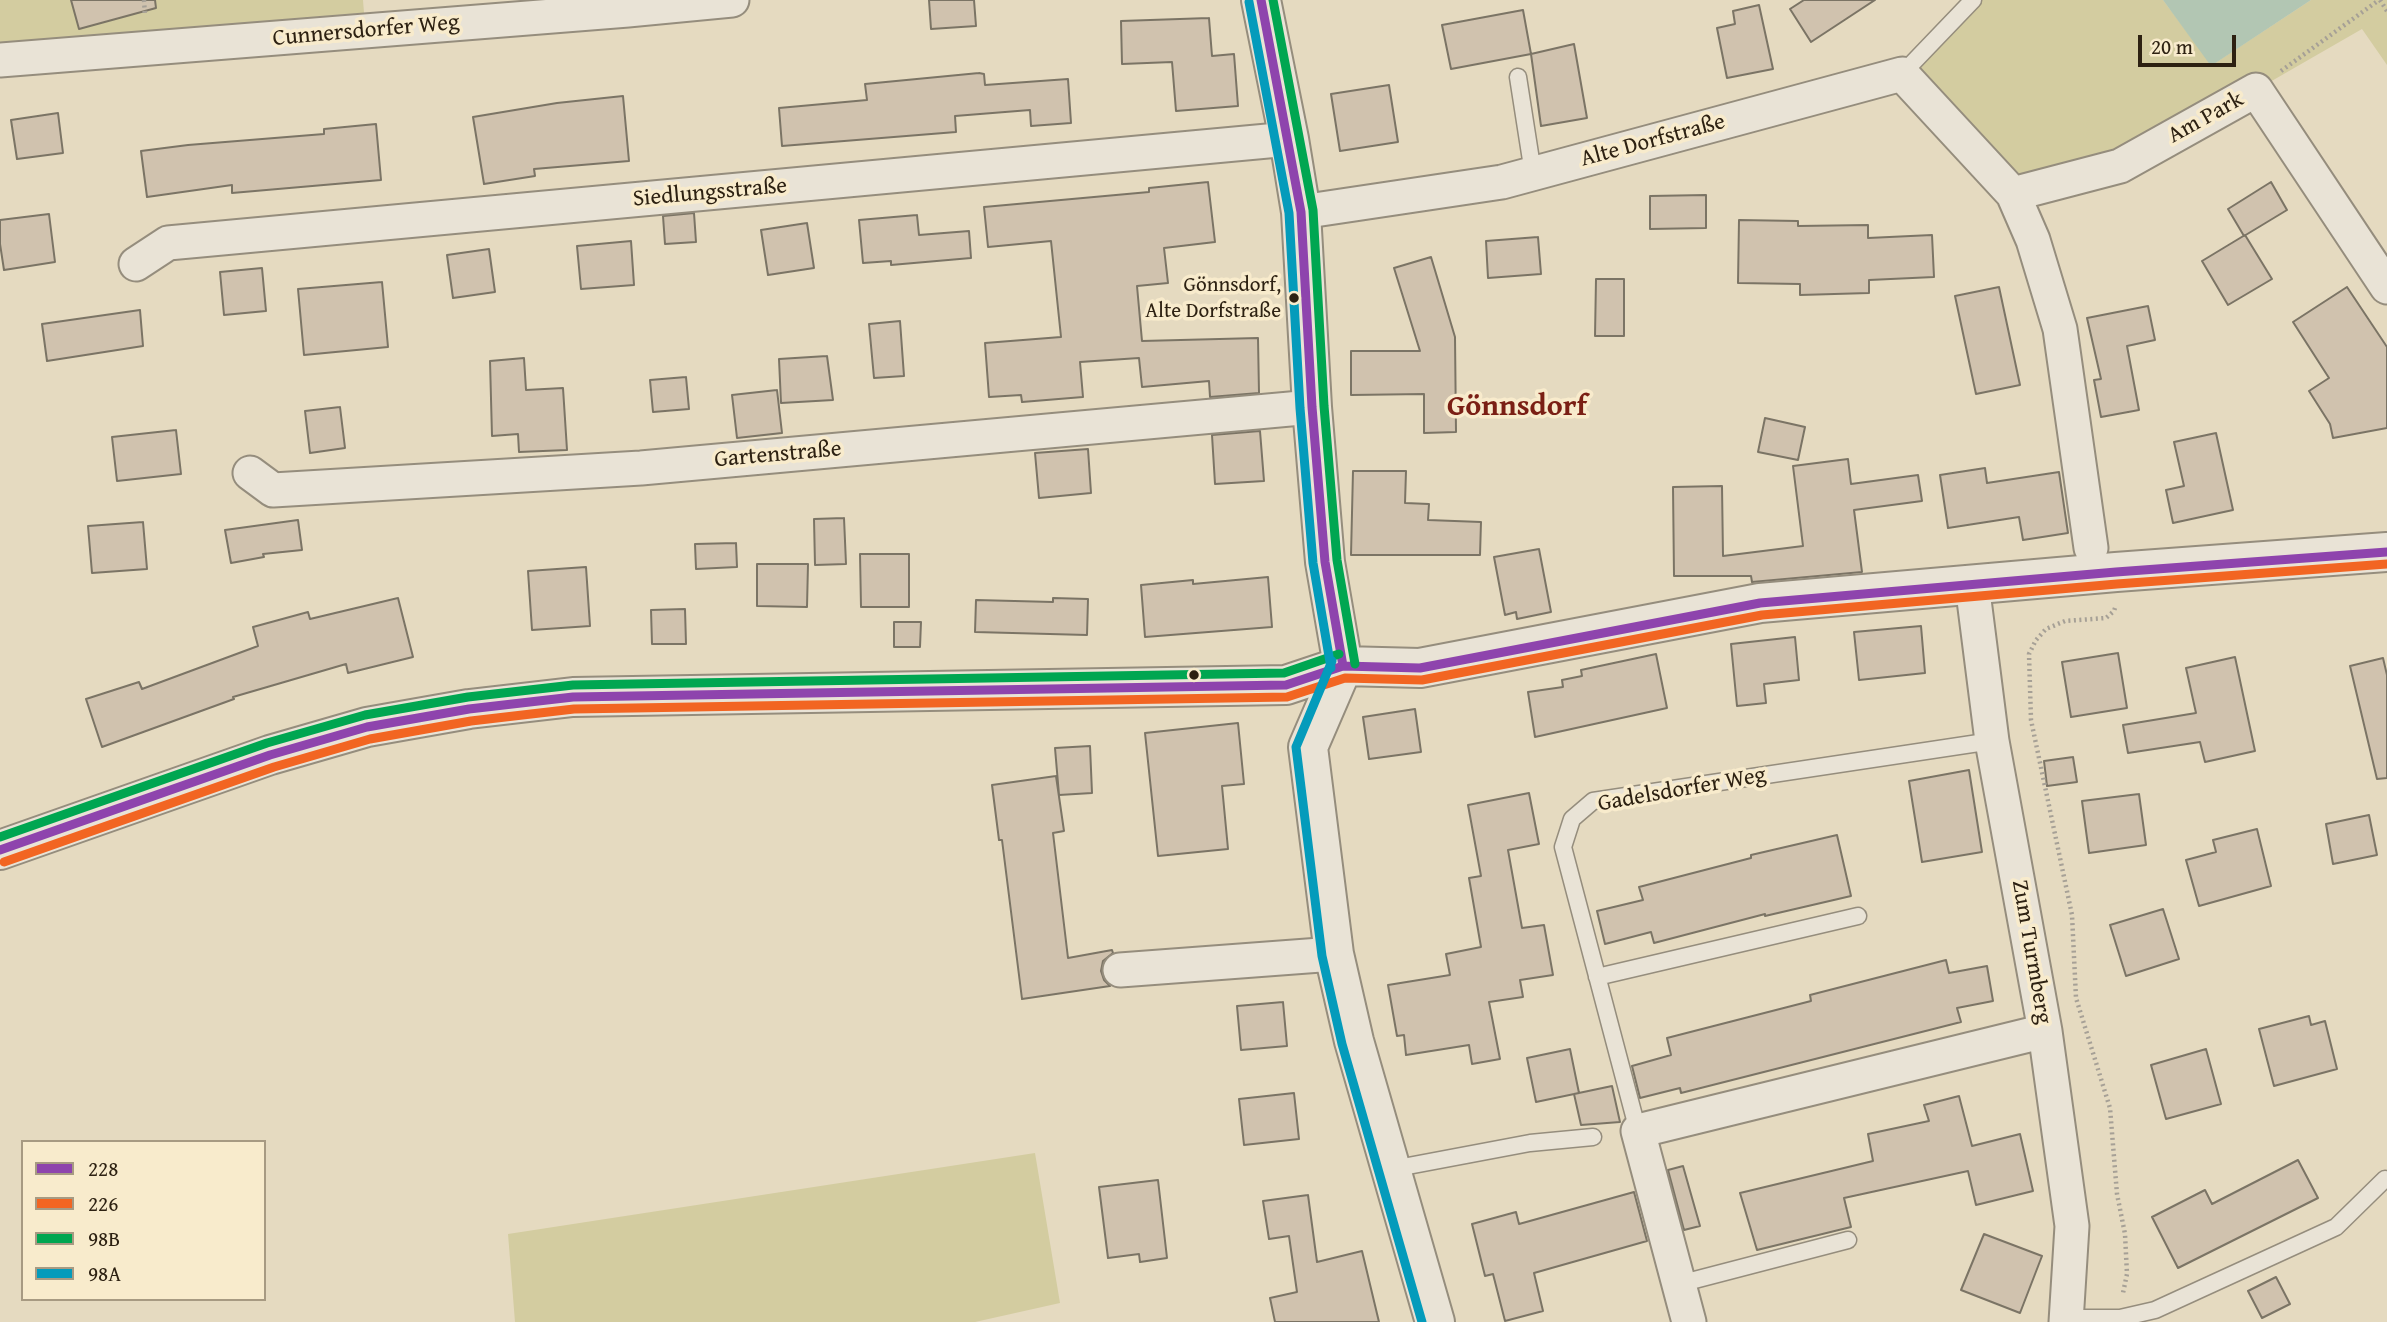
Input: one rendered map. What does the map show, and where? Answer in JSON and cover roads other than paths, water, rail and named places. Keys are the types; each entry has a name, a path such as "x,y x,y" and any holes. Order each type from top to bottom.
{"street":[{"name":"Cunnersdorfer Weg","path":"0,60 732,0"},
{"path":"1261,0 1301,212 1312,407 1325,562 1343,666 1308,747 1334,954 1354,1041 1435,1322"},
{"path":"1902,74 2013,194 2033,240 2060,330 2104,560"},
{"name":"Alte Dorfstraße","path":"1301,212 1502,181 1902,74"},
{"name":"Am Park","path":"2013,194 2120,166 2256,90 2387,287"},
{"name":"Siedlungsstraße","path":"136,264 167,243 1289,139"},
{"name":"Gartenstraße","path":"250,473 273,490 627,469 1312,407"},
{"path":"0,850 270,755 367,727 469,709 573,697 1286,685 1343,666 1420,668 1760,603 1972,584 2104,560 2387,552"},
{"name":"Zum Turmberg","path":"1972,584 1992,741 2045,1031 2072,1226 2066,1320"},
{"path":"1120,970 1334,954"},
{"path":"1638,1131 2045,1031"},
{"name":"Gadelsdorfer Weg","path":"1638,1131 1689,1322"}],"lane":[{"path":"1902,74 1973,0"},
{"path":"1518,77 1533,173"},
{"name":"Gadelsdorfer Weg","path":"1638,1131 1563,847 1572,819 1594,801 1992,741"},
{"path":"1597,977 1858,916"},
{"path":"1392,1169 1530,1143 1593,1137"},
{"path":"2066,1320 2120,1318 2155,1310 2336,1227 2385,1179"},
{"path":"1679,1284 1848,1240"}],"place":[{"name":"Gönnsdorf, Alte Dorfstraße","path":"1294,298"}],"district":[{"name":"Gönnsdorf","path":"1517,407"}]}
